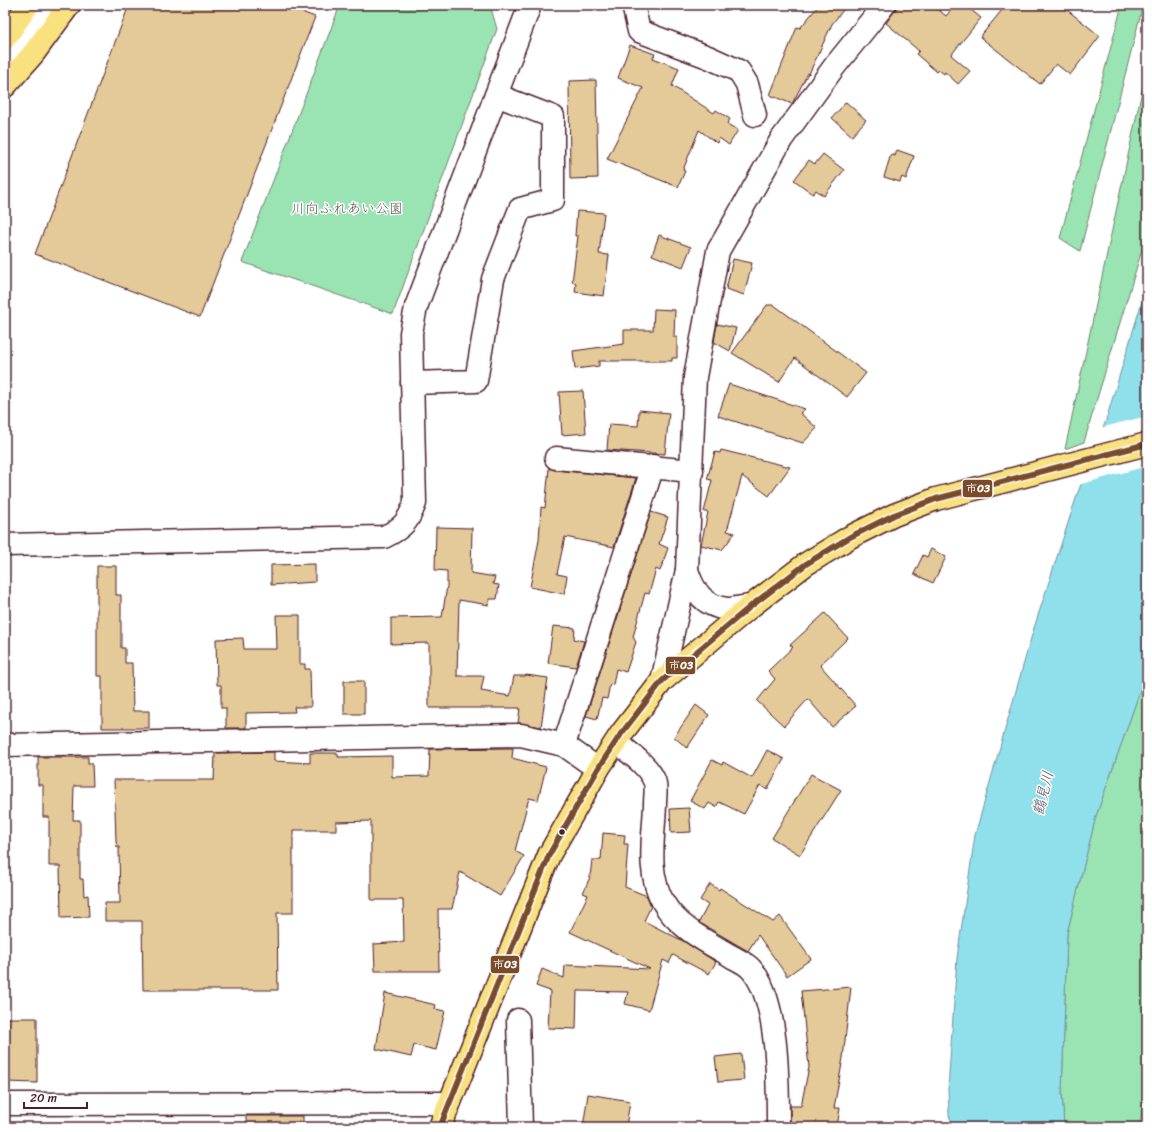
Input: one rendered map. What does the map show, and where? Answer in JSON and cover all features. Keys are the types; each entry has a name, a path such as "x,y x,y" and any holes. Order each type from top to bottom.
{"main road":[{"path":"5,38 28,5"},
{"path":"5,86 33,54 69,5"},
{"path":"440,1127 548,856 598,768 662,681 751,606 806,564 856,533 894,515 936,499 1147,444"}],"street":[{"path":"5,61 43,5"},
{"path":"5,545 384,537 397,531 409,519 415,502 411,334 416,307 530,5"},
{"path":"633,5 639,31 708,57 739,71 748,84 755,115"},
{"path":"662,681 687,570 695,377 718,251 780,140 834,67 884,5"},
{"path":"412,383 476,380 493,279 520,209 553,200 553,117 496,95"},
{"path":"556,458 653,466 692,471"},
{"path":"564,745 653,466"},
{"path":"687,570 692,588 706,601 727,609 751,606"},
{"path":"5,745 521,735 564,745 598,768"},
{"path":"616,742 648,770 655,782 655,820 652,857 654,879 663,902 683,925 699,937 751,968 762,986 770,1011 777,1076 778,1127"},
{"path":"518,1020 522,1127"},
{"path":"5,1104 449,1103"}],"green space":[{"name":"川向ふれあい公園","path":"340,5 490,5 497,29 393,314 242,262"},
{"path":"1122,5 1143,5 1080,251 1060,238"},
{"path":"1147,67 1147,233 1084,442 1065,449"},
{"path":"1147,671 1147,1066 1140,1127 1064,1127 1062,1092 1067,933 1096,816"}],"water":[{"name":"鶴見川","path":"1147,285 1147,671 1096,816 1067,933 1062,1092 1064,1127 953,1127 949,1115 948,1089 957,958 975,835 1033,631 1078,492 1105,423"}],"pier":[{"path":"1147,416 1147,466 1078,485 1100,428"}],"building":[{"path":"129,5 283,5 315,17 200,317 35,254"},
{"path":"819,5 847,5 832,24 809,74 808,73 792,104 770,95 797,27 800,28"},
{"path":"899,5 933,5 946,16 955,5 965,5 981,18 951,55 970,71 958,84 945,72 944,74 939,70 937,72 916,54 919,51 886,23"},
{"path":"1006,5 1061,5 1100,36 1070,75 1056,64 1040,84 980,37"},
{"path":"630,45 655,54 653,58 679,68 672,86 714,113 716,110 730,119 727,124 738,130 729,145 719,138 717,143 699,130 678,187 607,159 643,88 618,78"},
{"path":"596,80 598,178 570,179 569,81"},
{"path":"846,102 866,120 852,136 832,118"},
{"path":"897,150 914,156 906,179 902,177 900,182 884,177 891,154 895,156"},
{"path":"823,154 844,170 824,196 816,190 813,194 794,180 809,160 815,164"},
{"path":"577,211 604,213 599,254 609,255 604,296 575,292 576,283 572,282 578,236 575,236"},
{"path":"659,235 691,247 683,267 652,255"},
{"path":"733,259 752,263 744,295 726,289"},
{"path":"767,305 774,305 866,373 847,397 795,358 779,382 732,353"},
{"path":"654,309 675,310 674,337 677,337 677,358 672,358 672,361 599,361 599,366 575,369 573,351 624,344 624,330 653,330"},
{"path":"717,324 736,328 730,351 714,342"},
{"path":"729,384 805,409 800,413 817,428 803,443 718,416"},
{"path":"583,391 586,433 562,435 559,392"},
{"path":"639,410 669,413 665,454 607,450 609,424 638,426"},
{"path":"721,450 790,467 769,496 742,476 727,531 735,533 722,550 701,545 708,512 704,512 712,480 707,479 715,452 720,453"},
{"path":"549,468 555,470 636,478 614,547 565,537 557,574 567,576 564,594 530,587 539,540 541,507 545,508"},
{"path":"651,512 668,517 659,544 668,548 660,571 656,569 649,594 645,593 633,637 636,642 626,672 616,669 613,685 610,684 607,699 602,698 597,719 586,716"},
{"path":"436,527 472,528 471,573 495,577 493,584 499,585 497,599 490,599 489,605 459,600 457,676 484,676 481,691 510,696 514,676 526,675 548,678 541,727 518,723 520,708 429,708 429,643 391,644 391,618 442,617 447,586 447,571 435,570"},
{"path":"931,549 946,557 933,583 914,574 923,555 927,557"},
{"path":"315,564 315,582 271,585 271,565"},
{"path":"97,566 116,566 116,595 121,595 121,648 125,648 125,663 132,663 133,711 149,711 149,728 102,728 102,676 97,676"},
{"path":"825,613 848,638 820,665 856,706 832,727 808,699 784,726 757,701 775,679 768,671 793,647 790,645"},
{"path":"276,615 300,615 300,664 305,664 305,669 310,669 311,707 294,707 295,712 246,713 246,728 226,728 226,708 221,708 221,685 217,685 216,639 243,638 244,649 277,649"},
{"path":"553,626 575,628 574,639 584,641 576,667 548,663"},
{"path":"344,681 364,681 364,714 344,714"},
{"path":"696,705 709,715 687,748 674,737"},
{"path":"513,748 512,758 546,767 538,800 529,798 515,851 524,856 500,896 460,872 452,909 438,909 439,971 375,971 374,944 404,942 403,900 371,900 371,821 336,822 336,830 293,830 293,913 277,913 278,990 143,990 142,921 105,921 105,903 120,903 119,847 117,847 116,841 114,780 214,780 215,753 274,752 274,761 310,763 310,753 338,753 338,757 392,756 392,777 429,776 430,749"},
{"path":"767,750 784,759 767,790 760,785 744,814 719,802 716,807 709,803 705,809 690,801 712,760 722,765 723,762 752,778"},
{"path":"38,757 88,757 88,763 92,763 93,786 74,786 73,820 80,820 80,879 83,879 84,896 88,895 89,917 61,918 60,866 49,866 49,817 43,817 43,785 38,785"},
{"path":"811,774 841,790 800,855 772,838"},
{"path":"689,808 691,832 671,833 670,809"},
{"path":"603,833 625,835 624,844 628,844 625,887 647,896 651,906 644,921 685,942 716,962 709,974 673,955 669,963 663,960 649,1010 625,1004 628,992 577,991 576,1029 548,1028 550,991 536,986 542,969 564,978 565,965 650,969 570,932 588,895 583,893 590,877 592,860 601,860"},
{"path":"710,884 719,890 720,888 773,922 780,916 811,959 787,976 758,935 748,951 700,923 699,922 708,905 700,900"},
{"path":"851,987 843,1058 834,1108 840,1108 837,1127 790,1127 790,1106 801,1106 809,1067 801,991"},
{"path":"385,993 436,1005 435,1009 445,1011 436,1050 414,1045 411,1057 376,1049"},
{"path":"7,1018 37,1018 37,1083 6,1082"},
{"path":"741,1054 744,1080 718,1082 715,1057"},
{"path":"588,1094 630,1101 626,1127 583,1127"},
{"path":"246,1116 303,1116 303,1126 246,1127"}],"transit line":[{"name":"市03","path":"440,1127 549,855 598,769 621,734 662,681 751,606 806,564 850,537 894,515 936,499 1147,444"}]}
